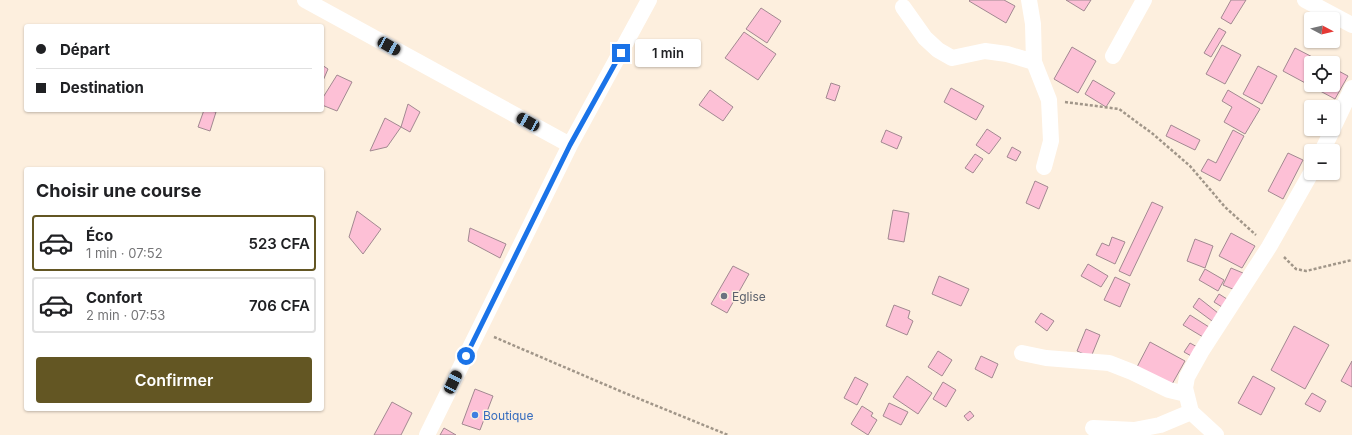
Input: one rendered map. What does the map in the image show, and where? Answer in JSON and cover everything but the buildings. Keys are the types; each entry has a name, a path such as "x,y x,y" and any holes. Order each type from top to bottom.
{"street":[{"path":"305,0 570,145"},
{"path":"427,435 570,145 649,0"},
{"path":"1029,0 1033,24 1034,62 1049,100 1051,141 1044,167"},
{"path":"1112,56 1144,0"},
{"path":"1304,0 1352,25"},
{"path":"903,7 925,38 938,50 952,58 985,51 1007,54 1034,62"},
{"path":"1340,114 1352,88"},
{"path":"1216,435 1191,412 1185,388 1188,377 1201,352 1269,247 1307,180"},
{"path":"1022,353 1046,358 1109,363 1132,372 1169,390 1186,394"},
{"path":"1093,428 1134,430 1160,425 1191,412"}],"path":[{"path":"1049,100 1119,109 1153,134 1190,166 1225,207 1296,269 1306,271 1352,260"},
{"path":"479,330 620,391 728,435"}],"place":[{"name":"Eglise","path":"724,296"},
{"name":"Boutique","path":"475,415"}],"route":[{"path":"466,356 570,145 621,53"}]}
